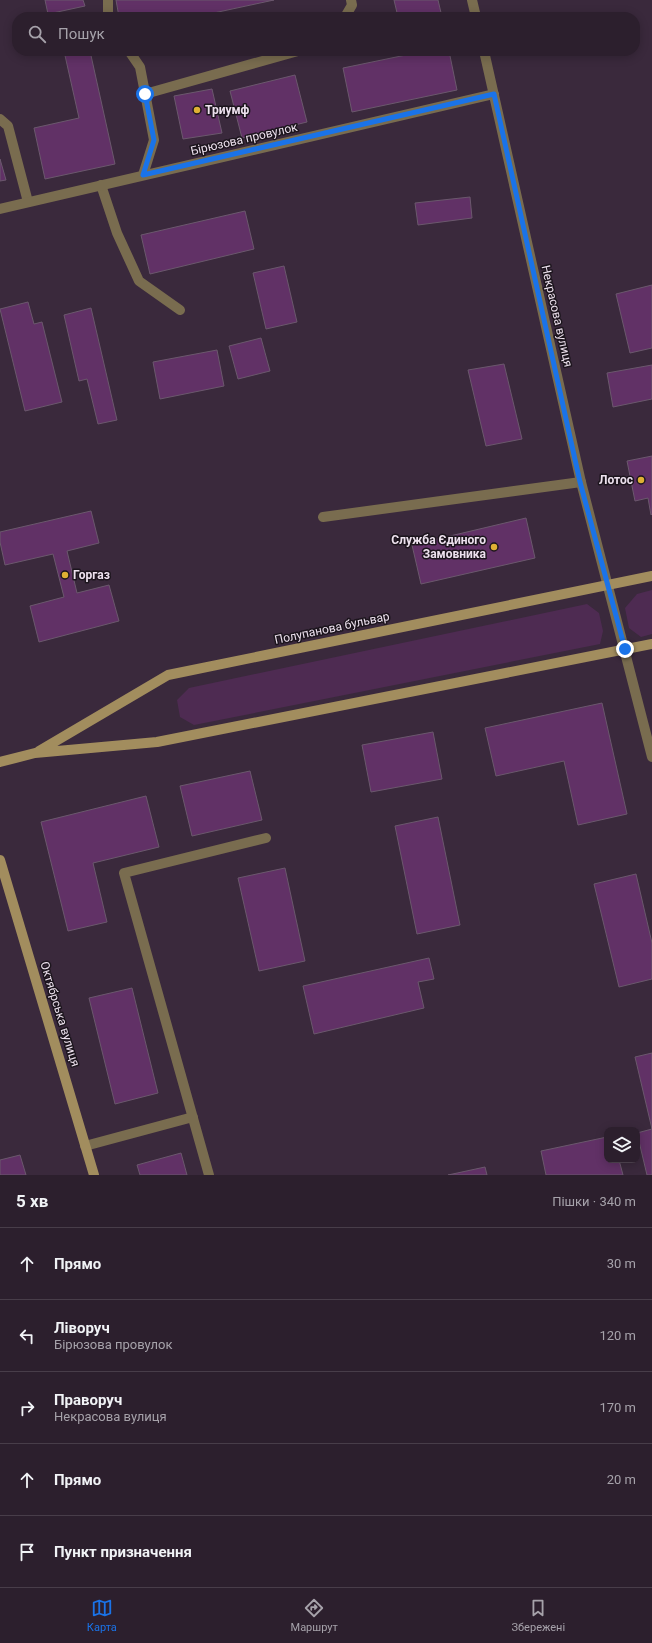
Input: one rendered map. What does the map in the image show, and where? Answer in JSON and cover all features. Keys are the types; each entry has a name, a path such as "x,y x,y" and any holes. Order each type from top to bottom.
{"street":[{"path":"108,0 108,12"},
{"path":"348,12 352,4 351,0"},
{"path":"472,0 475,12"},
{"path":"132,56 140,67 154,140 143,175"},
{"path":"145,94 280,56"},
{"name":"Некрасова вулиця","path":"485,56 580,482 625,649 652,757"},
{"name":"Бірюзова провулок","path":"0,209 494,94"},
{"path":"0,119 8,126 28,202"},
{"path":"102,185 117,233 139,281 180,310"},
{"path":"323,517 580,482"},
{"name":"Полупанова бульвар","path":"35,753 168,675 652,576"},
{"name":"Полупанова бульвар","path":"0,762 35,753 157,742 652,644"},
{"path":"209,1175 124,873 266,838"},
{"name":"Октябрська вулиця","path":"0,860 94,1175"},
{"path":"85,1146 193,1117"}],"shaded area":[{"path":"652,590 652,634 641,637 629,628 625,608 637,594"},
{"path":"587,604 599,613 603,631 600,644 194,725 180,717 177,700 189,688"}],"building":[{"path":"45,0 83,0 85,6 57,12 48,12"},
{"path":"116,0 274,0 218,12 118,12"},
{"path":"394,0 438,0 441,12 397,12"},
{"path":"65,56 91,56 115,164 45,179 34,128 79,118"},
{"path":"401,56 450,56 457,90 352,112 343,68"},
{"path":"295,75 307,122 242,138 230,91"},
{"name":"Триумф","path":"212,89 222,133 183,139 174,96"},
{"path":"0,159 6,180 0,181"},
{"path":"470,197 472,218 418,225 415,203"},
{"path":"245,211 254,249 150,274 141,235"},
{"path":"284,266 297,322 266,329 253,273"},
{"path":"652,285 652,348 630,353 616,294"},
{"path":"28,302 34,324 42,322 62,402 25,411 0,309"},
{"path":"91,308 117,420 98,424 87,379 79,381 64,315"},
{"path":"261,338 270,371 238,379 229,346"},
{"path":"217,350 224,386 160,399 153,362"},
{"path":"504,364 522,439 486,446 468,370"},
{"path":"652,365 652,399 613,407 607,373"},
{"name":"Лотос","path":"652,456 651,515 648,498 635,501 627,461"},
{"name":"Горгаз","path":"91,511 99,543 67,551 77,593 109,585 119,621 39,642 30,606 64,597 53,554 5,565 0,542 0,532"},
{"path":"526,518 535,558 421,584 412,545"},
{"path":"602,703 627,814 578,825 564,761 496,776 485,728"},
{"path":"433,732 442,779 371,792 362,745"},
{"path":"250,771 262,820 192,836 180,786"},
{"path":"146,796 159,847 93,863 107,922 68,931 41,822"},
{"path":"438,817 460,925 417,934 395,826"},
{"path":"285,868 305,961 259,971 238,878"},
{"path":"636,874 652,943 652,979 619,987 594,884"},
{"path":"429,958 434,979 418,982 424,1008 314,1034 303,986"},
{"path":"132,988 158,1093 115,1104 89,998"},
{"path":"652,1053 652,1129 635,1057"},
{"path":"652,1129 652,1175 647,1175 640,1146 640,1132"},
{"path":"604,1138 604,1163 620,1163 623,1175 546,1175 541,1151"},
{"path":"181,1153 187,1175 140,1175 137,1165"},
{"path":"20,1155 26,1175 0,1175 0,1160"},
{"path":"485,1167 487,1175 448,1175"}],"place":[{"name":"Триумф","path":"197,110"},
{"name":"Лотос","path":"641,480"},
{"name":"Служба Єдиного Замовника","path":"494,547"},
{"name":"Горгаз","path":"65,575"}],"route":[{"path":"145,94 154,140 143,175 494,94 580,482 625,649"}]}
